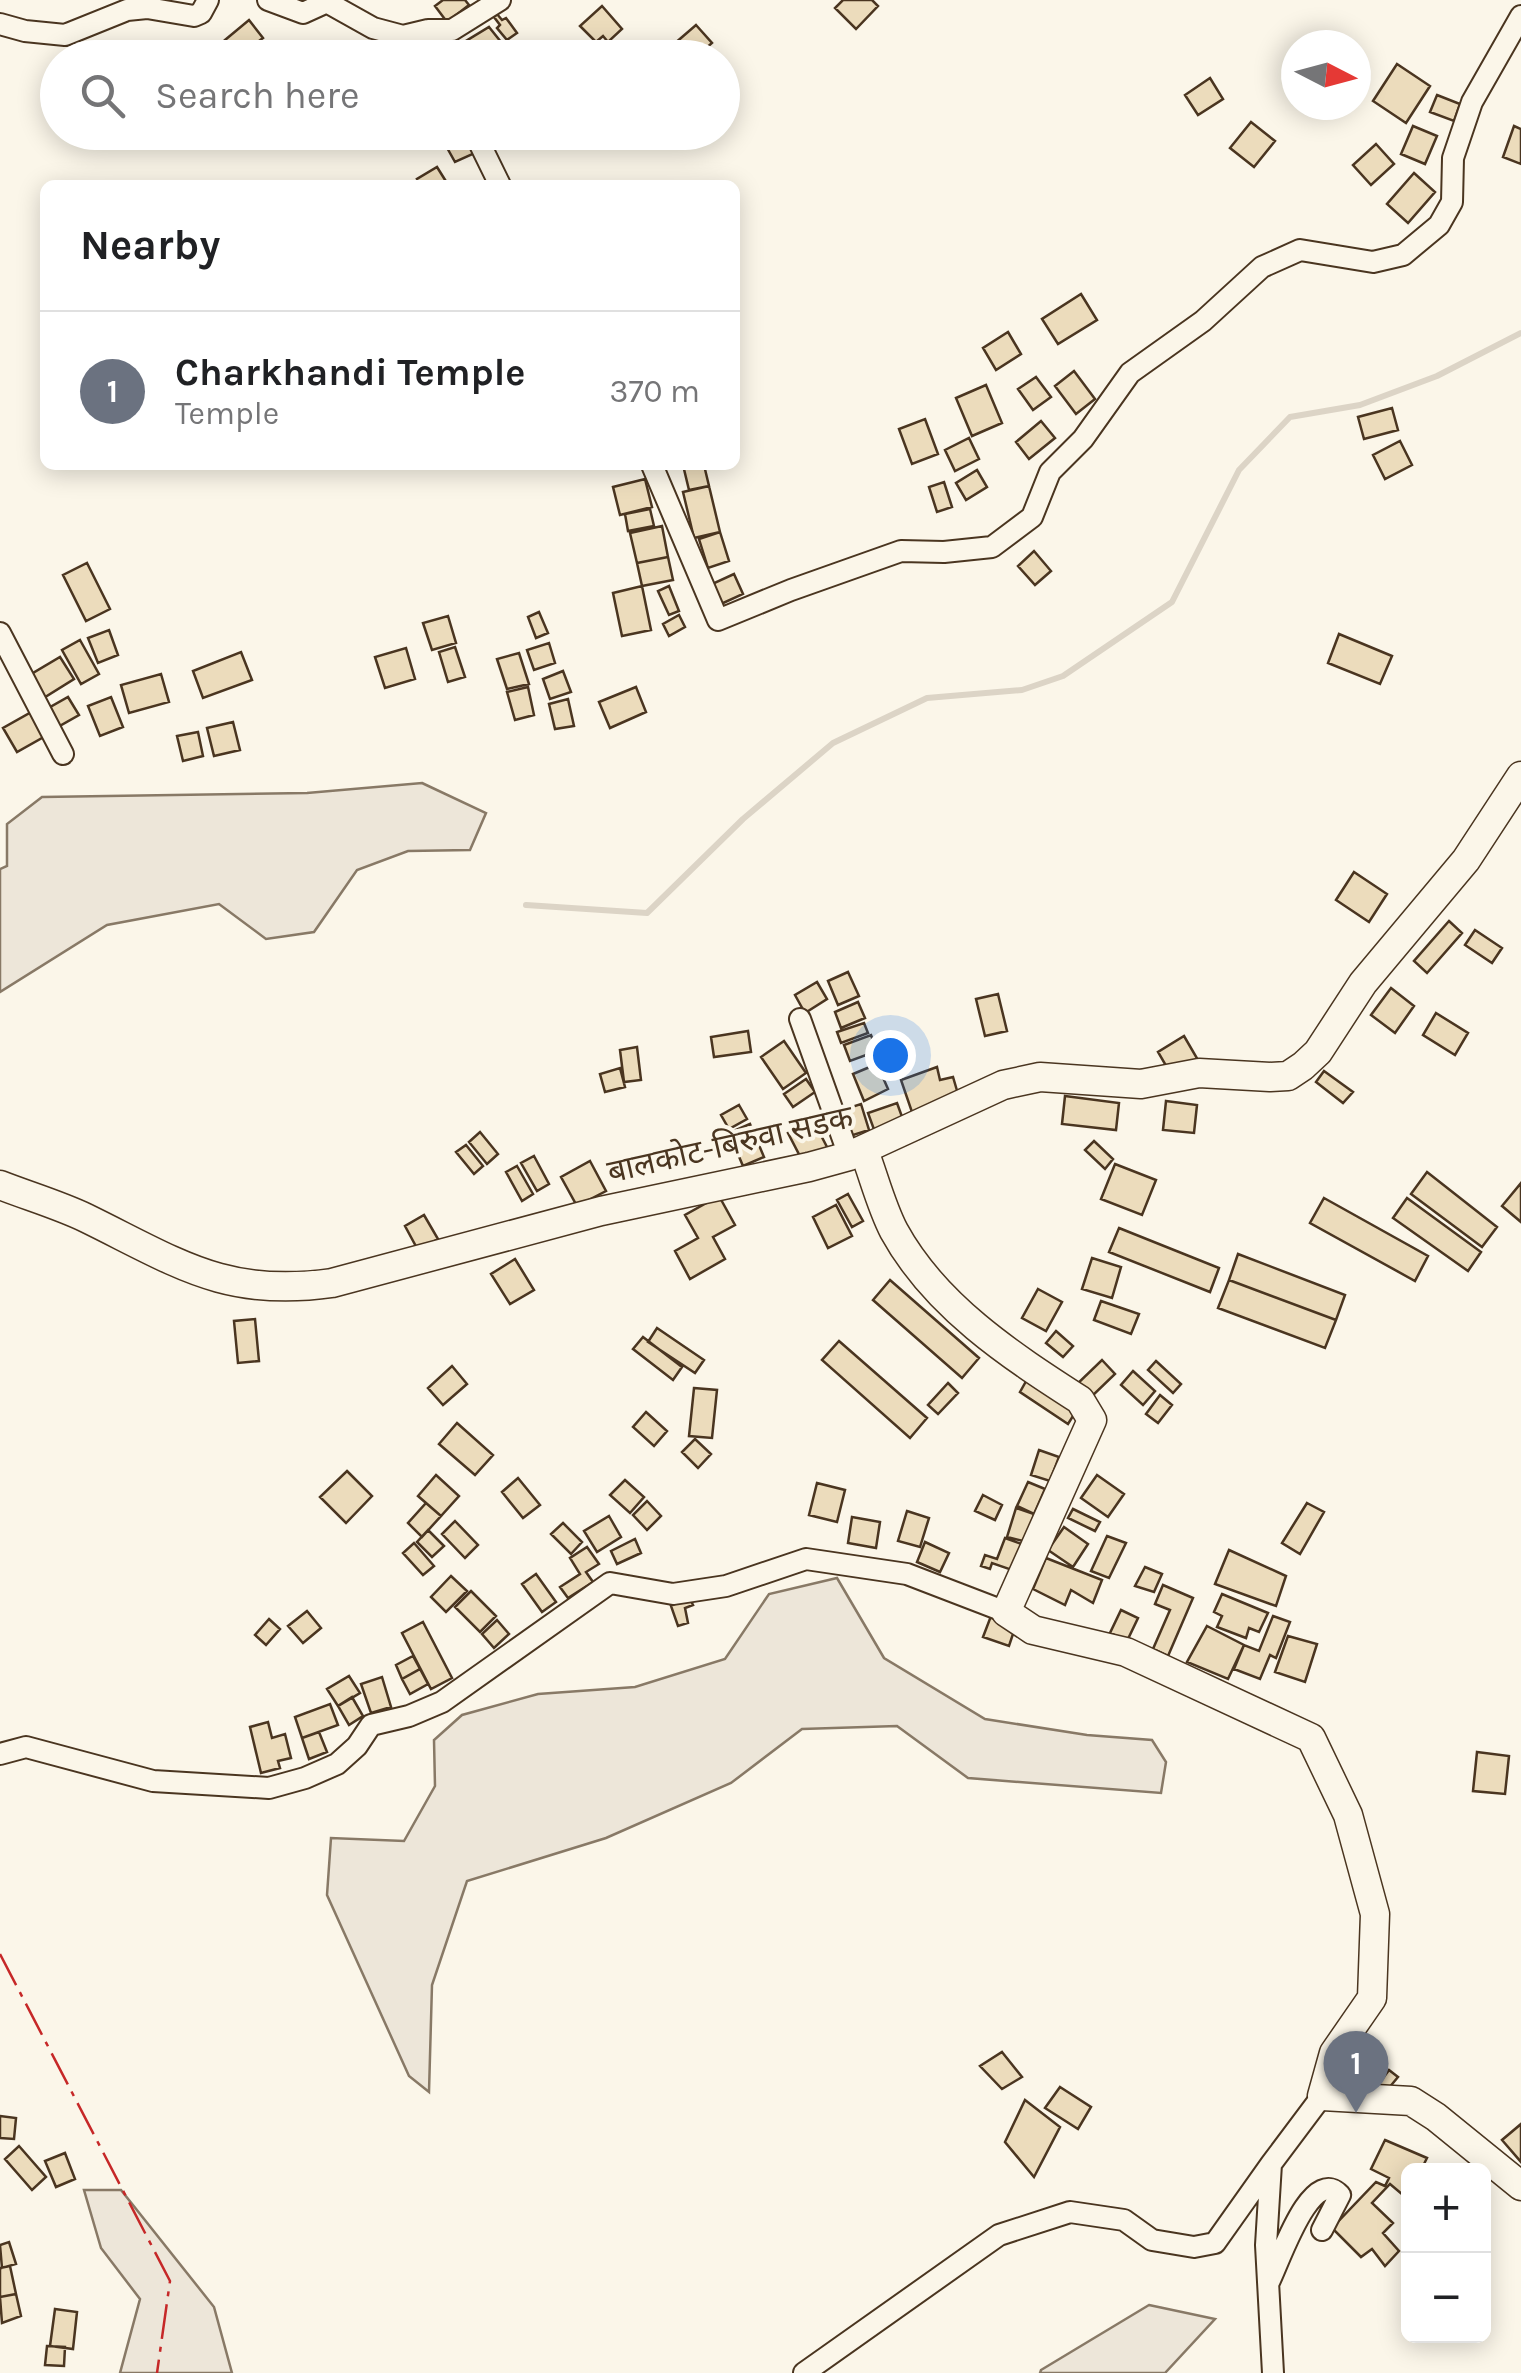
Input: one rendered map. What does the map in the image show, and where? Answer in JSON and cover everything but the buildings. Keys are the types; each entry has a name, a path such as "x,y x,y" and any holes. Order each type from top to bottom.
{"main road":[{"name":"बालकोट-बिरुवा सडक","path":"0,1185 82,1216 182,1267 220,1280 292,1289 332,1284 601,1211 809,1168 856,1154 1026,1078 1141,1084 1200,1074 1288,1076 1318,1052 1364,983 1466,860 1521,776"},
{"path":"856,1154 892,1226 924,1277 952,1308 1080,1400 1092,1420 1006,1612 1034,1630 1126,1652 1311,1738 1348,1816 1375,1914 1372,1998 1334,2053 1322,2096 1411,2101 1521,2186"}],"street":[{"path":"0,24 25,31 66,34 127,10 147,8 194,16 201,13 208,0"},
{"path":"268,0 303,13 324,2 373,28 403,36 452,30 500,0"},
{"path":"654,470 718,620 902,551 992,547 1032,517 1050,472 1083,439 1130,374 1203,321 1262,266 1300,250 1373,262 1403,256 1438,225 1452,202 1452,158 1472,102 1521,16"},
{"path":"427,40 428,30"},
{"path":"483,150 498,180"},
{"path":"0,633 63,754"},
{"path":"800,1019 856,1154"},
{"path":"0,1754 26,1748 153,1781 270,1788 337,1764 357,1746 370,1725 409,1716 442,1702 610,1584 673,1594 726,1586 806,1559 907,1574 1006,1612"},
{"path":"804,2373 999,2236 1070,2212 1124,2220 1152,2240 1194,2246 1215,2244 1322,2096"},
{"path":"1271,2164 1266,2245 1274,2373"},
{"path":"1268,2284 1313,2194 1334,2189 1340,2195 1322,2230"}],"shaded area":[{"path":"422,783 486,813 470,850 408,851 357,870 314,932 266,939 219,904 107,925 0,992 0,869 7,866 7,824 42,797 307,793"},
{"path":"837,1578 884,1658 985,1719 1087,1735 1152,1740 1166,1762 1161,1793 968,1778 897,1726 802,1729 731,1783 606,1838 467,1881 432,1985 429,2092 409,2076 327,1895 331,1838 404,1841 435,1786 434,1740 462,1715 538,1694 635,1687 725,1659 769,1594"},
{"path":"84,2190 121,2190 214,2307 232,2373 120,2373 140,2299 101,2248"},
{"path":"1149,2305 1215,2319 1165,2373 1040,2373 1041,2370"}],"waterway":[{"path":"526,905 647,913 743,819 833,743 927,698 1022,690 1063,676 1172,602 1239,470 1290,417 1360,405 1437,376 1521,333"}],"power":[{"path":"0,1954 170,2281 157,2373"}],"place":[{"name":"Charkhandi Temple","path":"1356,2113"}]}
